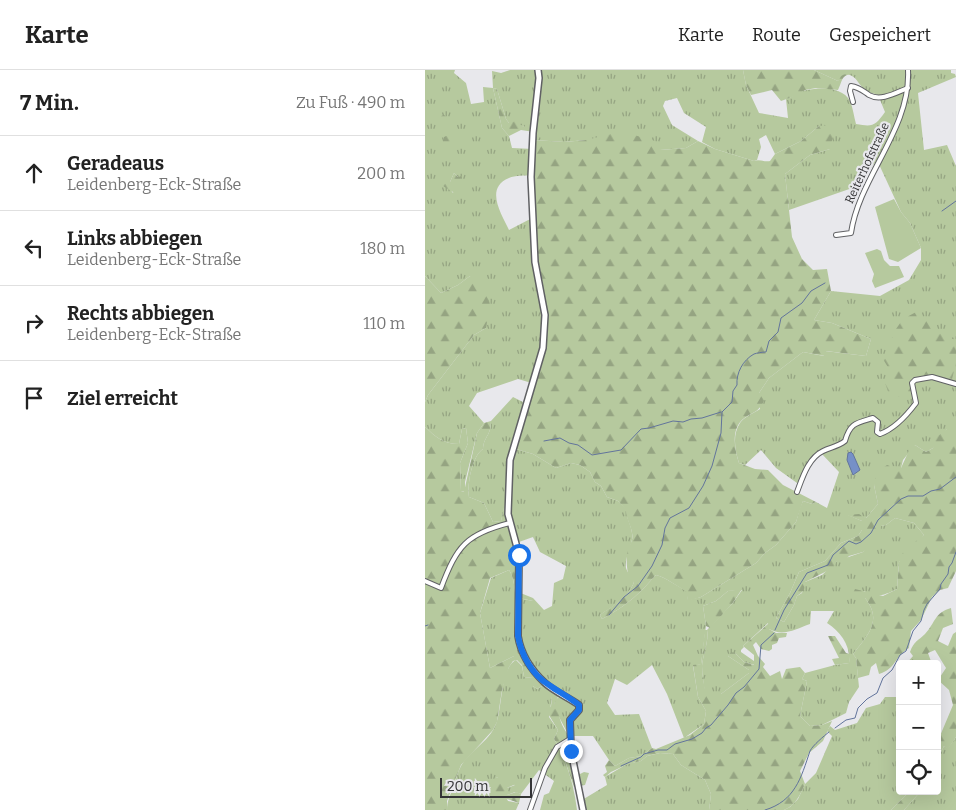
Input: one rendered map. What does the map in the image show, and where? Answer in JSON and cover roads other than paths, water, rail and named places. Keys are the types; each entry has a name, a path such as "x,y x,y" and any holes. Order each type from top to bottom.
{"street":[{"path":"538,70 539,78 533,133 531,177 535,262 545,323 543,348 510,460 508,514 519,555 518,636 520,648 529,664 546,684 579,705 579,710 570,720 570,739 572,759 583,810"},
{"name":"Reiterhofstraße","path":"836,235 851,234 853,218 858,204 890,141 907,96 909,70"},
{"path":"853,102 851,86 858,87 875,98 908,88"},
{"path":"797,492 812,460 823,451 836,448 845,441 848,431 856,423 873,418 878,422 877,432 880,434 890,429 906,414 916,403 912,383 915,380 932,377 956,384"},
{"path":"425,581 441,588 449,566 465,544 475,535 490,528 510,523"},
{"path":"530,810 545,768 557,747 570,739"}],"water":[{"path":"851,452 860,470 853,475 847,460 848,453"}],"waterway":[{"path":"942,211 956,201"},
{"path":"609,615 624,597 638,586 652,566 662,545 665,528 670,518 689,508 703,486 712,466 721,433 722,412 732,402 733,391 737,385 739,372 744,363 754,354 766,352 769,341 778,332 781,318 802,303 811,291 825,283"},
{"path":"544,441 560,438 578,445 592,455 621,450 641,429 673,421 683,422 702,418 721,412"},
{"path":"775,630 784,610 807,573 828,565 833,555 849,541 856,544 861,542 871,533 878,520 901,499 908,496 923,496 931,491 940,489 956,477"},
{"path":"835,728 846,720 855,718 858,708 877,693 883,678 892,670 900,655 906,651 913,631 921,621 927,604 940,589 948,574 956,552"},
{"path":"621,766 644,754 658,750 667,750 675,744 692,739 702,733 759,669 761,645 774,633"},
{"path":"765,810 783,801 790,794 800,779 811,749 829,732"}]}
